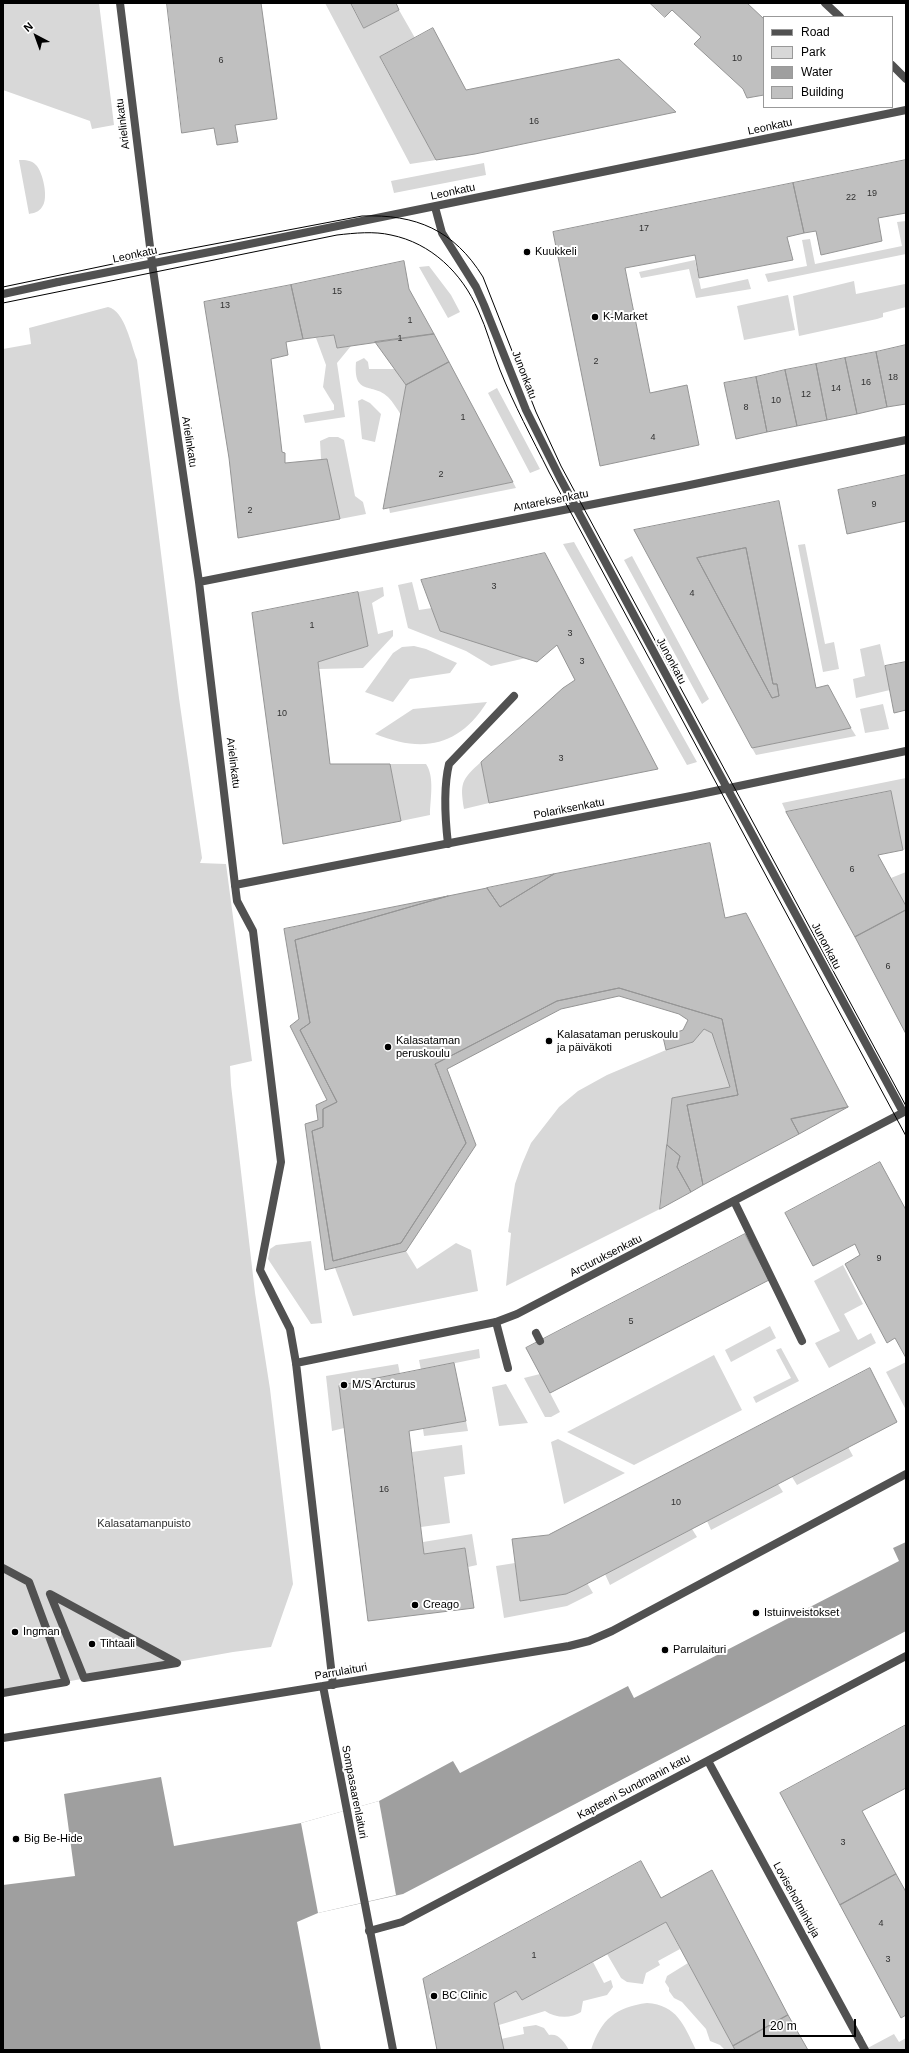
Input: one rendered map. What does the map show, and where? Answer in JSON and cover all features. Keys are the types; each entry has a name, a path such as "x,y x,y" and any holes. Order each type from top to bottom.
{"street":[{"name":"Arielinkatu","path":"120,3 152,263 199,582 237,901 253,931 281,1162 260,1270 290,1329 296,1363 333,1685"},
{"path":"827,4 839,16"},
{"path":"893,66 906,79"},
{"name":"Leonkatu","path":"3,294 906,110"},
{"name":"Junonkatu","path":"435,207 442,233 479,293 526,410 575,507 905,1114"},
{"name":"Antareksenkatu","path":"199,582 906,440"},
{"path":"448,844 446,824 446,774 449,764 514,696"},
{"name":"Polariksenkatu","path":"235,885 448,844 906,751"},
{"name":"Arcturuksenkatu","path":"296,1363 496,1322 522,1312 734,1201 905,1114"},
{"path":"734,1201 802,1341"},
{"path":"496,1322 508,1368"},
{"name":"Parrulaituri","path":"3,1738 569,1646 589,1641 612,1631 906,1474"},
{"path":"3,1568 29,1582 66,1682 3,1693"},
{"path":"50,1594 123,1634 177,1663 84,1678 50,1594"},
{"name":"Kapteeni Sundmanin katu","path":"369,1931 402,1922 906,1656"},
{"name":"Sompasaarenlaituri","path":"323,1686 393,2050"},
{"name":"Loviseholminkuja","path":"708,1761 864,2050"}],"green space":[{"path":"3,3 99,3 114,125 92,129 90,121 3,90"},
{"path":"325,3 351,3 364,28 399,10 415,38 380,58 436,160 410,164"},
{"path":"19,160 34,163 39,168 43,179 45,192 44,203 39,210 29,214"},
{"path":"484,163 486,175 394,193 391,181"},
{"path":"906,221 906,254 768,282 765,274 807,266 802,240 810,239 815,264 902,246 897,222"},
{"path":"695,260 701,289 748,279 751,289 696,298 689,269 641,278 639,272"},
{"path":"429,266 451,295 460,312 448,318 419,267"},
{"path":"854,281 856,294 905,284 906,307 883,313 883,317 877,319 799,336 793,296"},
{"path":"788,295 795,330 744,340 737,306"},
{"name":"Kalasatamanpuisto","path":"108,307 119,315 127,329 137,360 179,698 202,858 200,863 226,864 252,1061 230,1066 231,1085 255,1293 270,1389 293,1584 271,1647 233,1652 3,1693 3,349 31,344 29,328"},
{"path":"334,335 337,348 351,346 337,363 345,417 305,423 303,415 334,410 334,405 323,387 326,365 316,338"},
{"path":"364,358 368,362 369,369 395,369 406,385 401,415 388,397 376,390 365,387 358,380 356,373 356,362"},
{"path":"497,388 540,469 530,473 488,393"},
{"path":"362,399 370,403 381,414 375,442 362,439 358,401"},
{"path":"329,437 338,437 344,440 355,496 363,502 366,514 340,519 327,459 321,459 320,441"},
{"path":"513,482 516,488 390,513 389,508"},
{"path":"574,542 697,762 687,765 563,544"},
{"path":"805,544 825,644 834,642 839,669 823,672 798,545"},
{"path":"632,556 709,699 702,704 624,560"},
{"path":"412,582 419,610 432,608 440,631 526,658 491,666 466,651 408,628 398,585"},
{"path":"383,587 384,596 372,603 378,634 393,630 393,636 363,668 319,669 318,662 368,646 358,592"},
{"path":"880,644 890,690 856,698 853,679 865,676 860,649"},
{"path":"414,646 426,649 457,663 450,673 410,679 393,702 365,692 393,653 402,647"},
{"path":"487,702 476,717 464,729 452,737 438,742 424,744 408,743 392,740 375,734 413,709"},
{"path":"883,704 889,729 865,733 860,709"},
{"path":"851,728 856,736 756,755 752,748"},
{"path":"481,762 489,803 464,809 462,787 469,773"},
{"path":"390,764 426,764 429,769 431,782 430,815 401,821"},
{"path":"906,778 906,849 903,850 891,791 786,812 782,803"},
{"path":"906,872 906,907 891,878"},
{"path":"704,1029 712,1033 730,1087 672,1098 660,1209 506,1286 511,1233 508,1232 515,1184 531,1143 559,1107 578,1091 607,1075 666,1050 693,1042"},
{"path":"311,1241 322,1323 311,1324 268,1259 270,1249 276,1245"},
{"path":"456,1243 471,1250 478,1291 353,1316 335,1268 406,1251 417,1269"},
{"path":"843,1265 863,1304 844,1314 858,1340 871,1333 876,1343 829,1368 815,1343 840,1331 814,1281"},
{"path":"770,1326 776,1338 731,1362 725,1350"},
{"path":"781,1348 799,1381 756,1403 753,1397 791,1378 776,1350"},
{"path":"479,1349 480,1358 421,1370 419,1360"},
{"path":"714,1355 742,1410 634,1465 567,1432"},
{"path":"906,1362 906,1410 886,1372"},
{"path":"398,1364 400,1374 339,1386 344,1428 332,1431 326,1376"},
{"path":"540,1374 560,1412 551,1417 545,1417 524,1378"},
{"path":"506,1384 528,1423 499,1426 492,1387"},
{"path":"466,1421 468,1431 424,1436 423,1429"},
{"path":"558,1439 625,1473 564,1504 551,1442"},
{"path":"462,1445 465,1474 444,1477 450,1523 421,1527 412,1452"},
{"path":"848,1447 853,1456 797,1485 792,1477"},
{"path":"778,1484 783,1492 711,1530 707,1521"},
{"path":"692,1529 697,1537 610,1585 605,1574"},
{"path":"472,1534 477,1565 468,1567 465,1548 424,1554 423,1542"},
{"path":"515,1563 520,1601 566,1594 587,1583 593,1593 567,1606 504,1618 496,1566"},
{"path":"666,1922 680,1949 658,1961 660,1965 646,1973 643,1984 627,1982 621,1978 607,1954"},
{"path":"593,1962 604,1983 611,1980 613,1987 607,1995 583,2001 581,2012 573,2016 563,2017 553,2015 545,2011 499,2025 494,2003 516,1991 522,2000"},
{"path":"688,1963 735,2050 725,2050 720,2045 710,2041 706,2029 682,2002 674,1998 669,1991 669,1988 665,1982 667,1976"},
{"path":"647,2003 666,2008 673,2012 688,2032 696,2050 591,2050 600,2030 611,2016 618,2011"},
{"path":"536,2025 544,2028 549,2035 556,2035 563,2041 569,2050 504,2050 501,2039 524,2034 523,2027"},
{"path":"894,2034 899,2042 906,2038 906,2050 864,2050"}],"water":[{"path":"906,1542 906,1631 403,1894 318,1913 297,1922 321,2050 3,2050 3,1885 75,1876 64,1794 161,1777 174,1846 301,1823 379,1801 453,1761 460,1773 628,1686 634,1698 899,1561 893,1548"}],"pier":[{"path":"379,1801 396,1895 318,1913 301,1823"}],"building":[{"path":"167,3 261,3 277,119 235,125 238,142 217,145 214,128 182,133"},
{"path":"351,3 396,3 399,10 364,28"},
{"path":"650,3 747,3 763,18 763,95 747,98 743,89 694,44 701,37 672,10 665,17"},
{"path":"433,28 466,90 619,59 676,112 475,154 436,160 380,57"},
{"path":"906,160 906,213 878,218 882,241 821,255 816,231 804,233 793,183"},
{"path":"793,183 804,233 787,237 793,260 699,278 695,255 625,268 650,393 687,385 699,445 600,466 553,232"},
{"path":"404,261 409,289 434,334 337,348 334,335 303,339 291,285"},
{"path":"291,285 303,339 286,342 288,355 271,359 282,452 285,453 285,463 327,459 340,519 238,538 229,458 204,302"},
{"path":"434,334 449,362 406,385 375,342"},
{"path":"906,345 906,404 887,407 876,352"},
{"path":"876,352 887,407 857,414 845,358"},
{"path":"845,358 857,414 827,420 816,364"},
{"path":"449,362 513,482 383,509 406,385"},
{"path":"816,364 827,420 797,426 785,370"},
{"path":"785,370 797,426 767,432 756,377"},
{"path":"756,377 767,432 736,439 724,383"},
{"path":"906,475 906,521 847,534 838,490"},
{"path":"779,501 816,688 828,685 851,728 752,748 634,530","holes":["746,548 773,684 777,684 779,696 772,698 697,558"]},
{"path":"746,548 773,684 777,684 779,696 772,698 697,558"},
{"path":"545,553 658,769 489,803 481,762 563,688 575,680 557,645 537,662 440,631 421,580"},
{"path":"358,592 368,646 318,662 330,764 390,764 401,821 283,844 252,613"},
{"path":"906,662 906,710 894,713 885,666"},
{"path":"891,791 903,850 878,855 906,906 906,910 855,937 786,812"},
{"name":"Kalasataman peruskoulu","path":"710,843 725,918 746,913 848,1107 791,1119 799,1134 703,1185 687,1105 738,1095 722,1019 619,988 557,1001 435,1064 466,1143 401,1243 333,1261 312,1131 323,1127 323,1109 337,1102 300,1030 310,1023 295,940 448,896 487,888 500,907 554,874"},
{"path":"554,874 500,907 487,888"},
{"path":"448,896 295,940 310,1023 300,1030 337,1102 323,1109 323,1127 312,1131 333,1261 401,1243 466,1143 435,1064 557,1001 619,988 722,1019 738,1095 687,1105 703,1185 691,1192 677,1167 680,1156 667,1145 672,1098 730,1087 712,1033 704,1029 693,1042 666,1050 663,1037 683,1030 688,1020 679,1014 619,996 561,1009 447,1069 476,1145 406,1251 325,1270 305,1124 318,1120 316,1105 327,1100 290,1026 299,1019 284,929"},
{"path":"906,910 906,1034 855,937"},
{"path":"848,1107 799,1134 791,1119"},
{"path":"667,1145 680,1156 677,1167 691,1192 660,1209"},
{"path":"880,1162 906,1210 906,1358 895,1338 887,1343 845,1264 860,1255 855,1244 813,1266 785,1213"},
{"path":"745,1234 769,1280 550,1393 526,1348"},
{"path":"454,1363 466,1421 409,1431 424,1554 465,1548 474,1608 368,1621 339,1386"},
{"path":"870,1368 897,1422 575,1590 566,1594 520,1601 512,1539 548,1535"},
{"path":"906,1725 906,1788 862,1811 896,1874 840,1905 780,1793"},
{"path":"641,1861 661,1898 712,1870 788,2015 733,2046 666,1922 522,2000 516,1991 494,2003 504,2050 437,2050 423,1979"},
{"path":"896,1874 906,1892 906,2015 901,2018 840,1905"},
{"path":"788,2015 808,2050 735,2050 733,2046"}],"tram line":[{"path":"3,287 151,256 362,216 382,216 416,222 432,228 459,247 472,261 483,277 536,412 561,466 906,1106"},
{"path":"3,303 337,235 364,233 391,235 406,239 419,245 432,252 444,262 454,272 471,296 484,325 505,383 549,472 906,1136"}],"place":[{"name":"Kuukkeli","path":"527,252"},
{"name":"K-Market","path":"595,317"},
{"name":"Kalasataman peruskoulu ja päiväkoti","path":"549,1041"},
{"name":"Kalasataman peruskoulu","path":"388,1047"},
{"name":"M/S Arcturus","path":"344,1385"},
{"name":"Creago","path":"415,1605"},
{"name":"Istuinveistokset","path":"756,1613"},
{"name":"Ingman","path":"15,1632"},
{"name":"Tihtaali","path":"92,1644"},
{"name":"Parrulaituri","path":"665,1650"},
{"name":"Big Be-Hide","path":"16,1839"},
{"name":"BC Clinic","path":"434,1996"}]}
